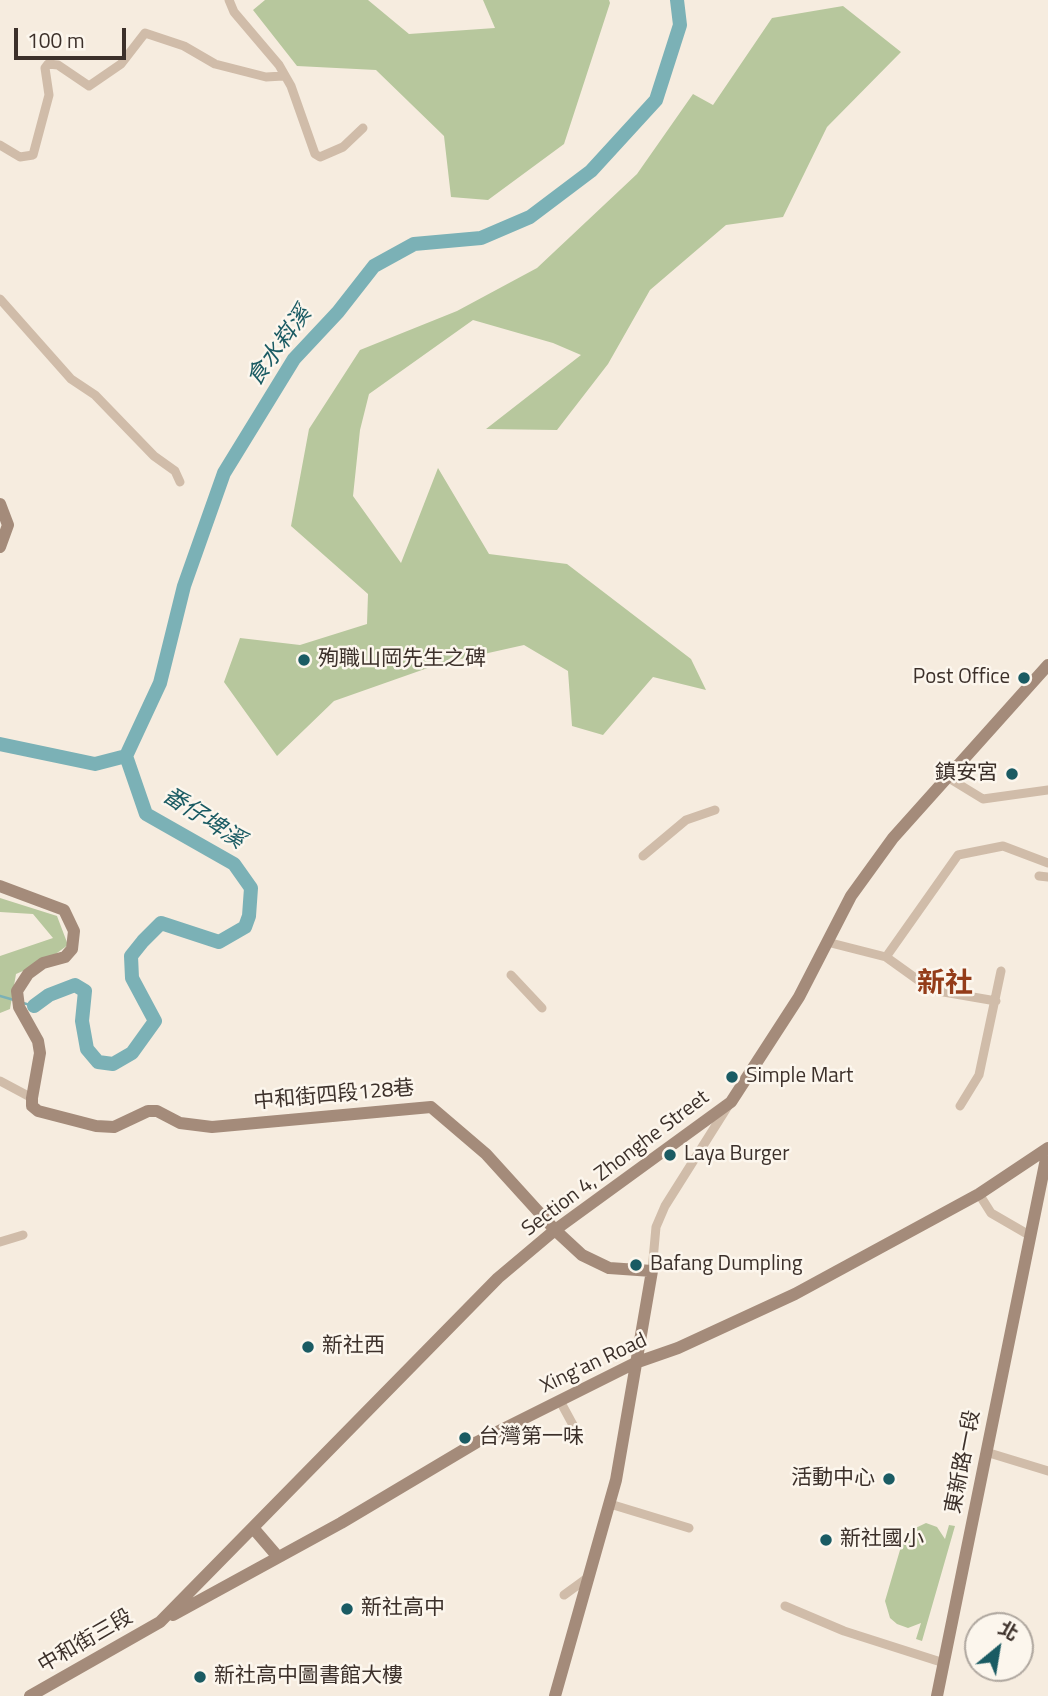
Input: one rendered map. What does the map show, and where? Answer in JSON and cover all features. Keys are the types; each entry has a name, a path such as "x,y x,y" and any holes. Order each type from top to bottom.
{"street":[{"path":"229,0 233,12 279,65 291,86 315,154 320,157 342,147 363,128"},
{"path":"0,145 20,157 33,155 49,95 45,68 48,64 58,65 89,86 121,64 145,33 184,46 215,64 267,76 283,76"},
{"path":"0,299 71,379 95,395 154,456 175,471 180,482"},
{"path":"0,504 8,525 0,547"},
{"name":"Section 4, Zhonghe Street","path":"160,1622 498,1278 555,1230 731,1102 799,997 851,896 893,838 1048,665"},
{"path":"947,777 983,799 1048,790"},
{"path":"643,856 686,820 715,810"},
{"path":"886,957 958,855 1003,846 1048,863"},
{"path":"0,886 64,910 74,932 72,949 65,957 43,963 28,974 18,990 19,1007 38,1041 40,1053 32,1098 0,1081"},
{"path":"827,942 886,957 932,990 996,1001"},
{"path":"960,1106 979,1075 1001,971"},
{"path":"511,975 542,1008"},
{"name":"中和街四段128巷","path":"32,1098 32,1106 45,1114 96,1126 114,1127 148,1111 157,1111 180,1123 212,1127 431,1107 486,1154 555,1230 582,1255 599,1265 652,1271"},
{"path":"555,1696 573,1639 586,1579 610,1504 628,1419 652,1271 656,1227 665,1206 731,1102"},
{"name":"Xing'an Road","path":"160,1622 477,1442 635,1363 678,1348 795,1294 979,1194 1048,1148"},
{"name":"東新路一段","path":"937,1696 1048,1148"},
{"path":"979,1194 991,1213 1029,1235"},
{"path":"0,1242 23,1235"},
{"path":"560,1401 579,1436"},
{"path":"986,1452 1048,1471"},
{"path":"610,1504 689,1528"},
{"path":"254,1529 278,1557"},
{"path":"564,1595 586,1579"},
{"path":"785,1606 844,1631 944,1663"},
{"name":"中和街三段","path":"30,1696 160,1622"}],"green space":[{"path":"265,0 368,0 409,34 495,28 483,0 609,0 610,3 564,144 488,200 451,197 444,136 376,70 297,66 253,10"},
{"path":"843,6 901,52 827,127 783,217 726,225 650,290 608,364 557,430 486,429 581,355 553,343 473,320 369,394 360,430 353,496 401,563 438,468 489,554 567,564 691,659 706,690 653,677 603,735 572,726 568,671 524,645 439,664 334,701 277,756 224,682 240,638 300,645 367,624 368,594 291,526 309,429 360,350 457,311 537,268 637,174 693,94 713,105 772,18"},
{"path":"0,898 57,916 68,945 46,961 16,974 10,1009 0,1013 0,956 53,938 33,914 0,912"},
{"path":"926,1523 937,1527 945,1539 949,1525 955,1526 922,1641 916,1639 921,1623 908,1628 897,1624 890,1618 885,1601 905,1533"}],"waterway":[{"name":"食水嵙溪","path":"0,744 95,764 126,756 160,683 184,586 224,473 294,359 338,312 374,266 414,244 481,238 530,217 591,171 656,100 680,25 677,0"},
{"name":"番仔埤溪","path":"34,1006 49,995 75,985 85,991 82,1021 87,1049 98,1062 113,1064 132,1053 155,1021 132,978 131,956 143,941 161,923 219,942 245,927 249,916 251,888 234,864 146,814 126,756"},
{"name":"番仔埤溪","path":"0,996 14,1000"},
{"name":"番仔埤溪","path":"23,1003 34,1006"}],"place":[{"name":"殉職山岡先生之碑","path":"304,660"},
{"name":"Post Office","path":"1024,678"},
{"name":"鎮安宮","path":"1012,774"},
{"name":"Simple Mart","path":"732,1077"},
{"name":"Laya Burger","path":"670,1155"},
{"name":"Bafang Dumpling","path":"636,1265"},
{"name":"新社西","path":"308,1347"},
{"name":"台灣第一味","path":"465,1438"},
{"name":"活動中心","path":"889,1479"},
{"name":"新社國小","path":"826,1540"},
{"name":"新社高中","path":"347,1609"},
{"name":"新社高中圖書館大樓","path":"200,1677"}],"district":[{"name":"新社","path":"945,985"}]}
